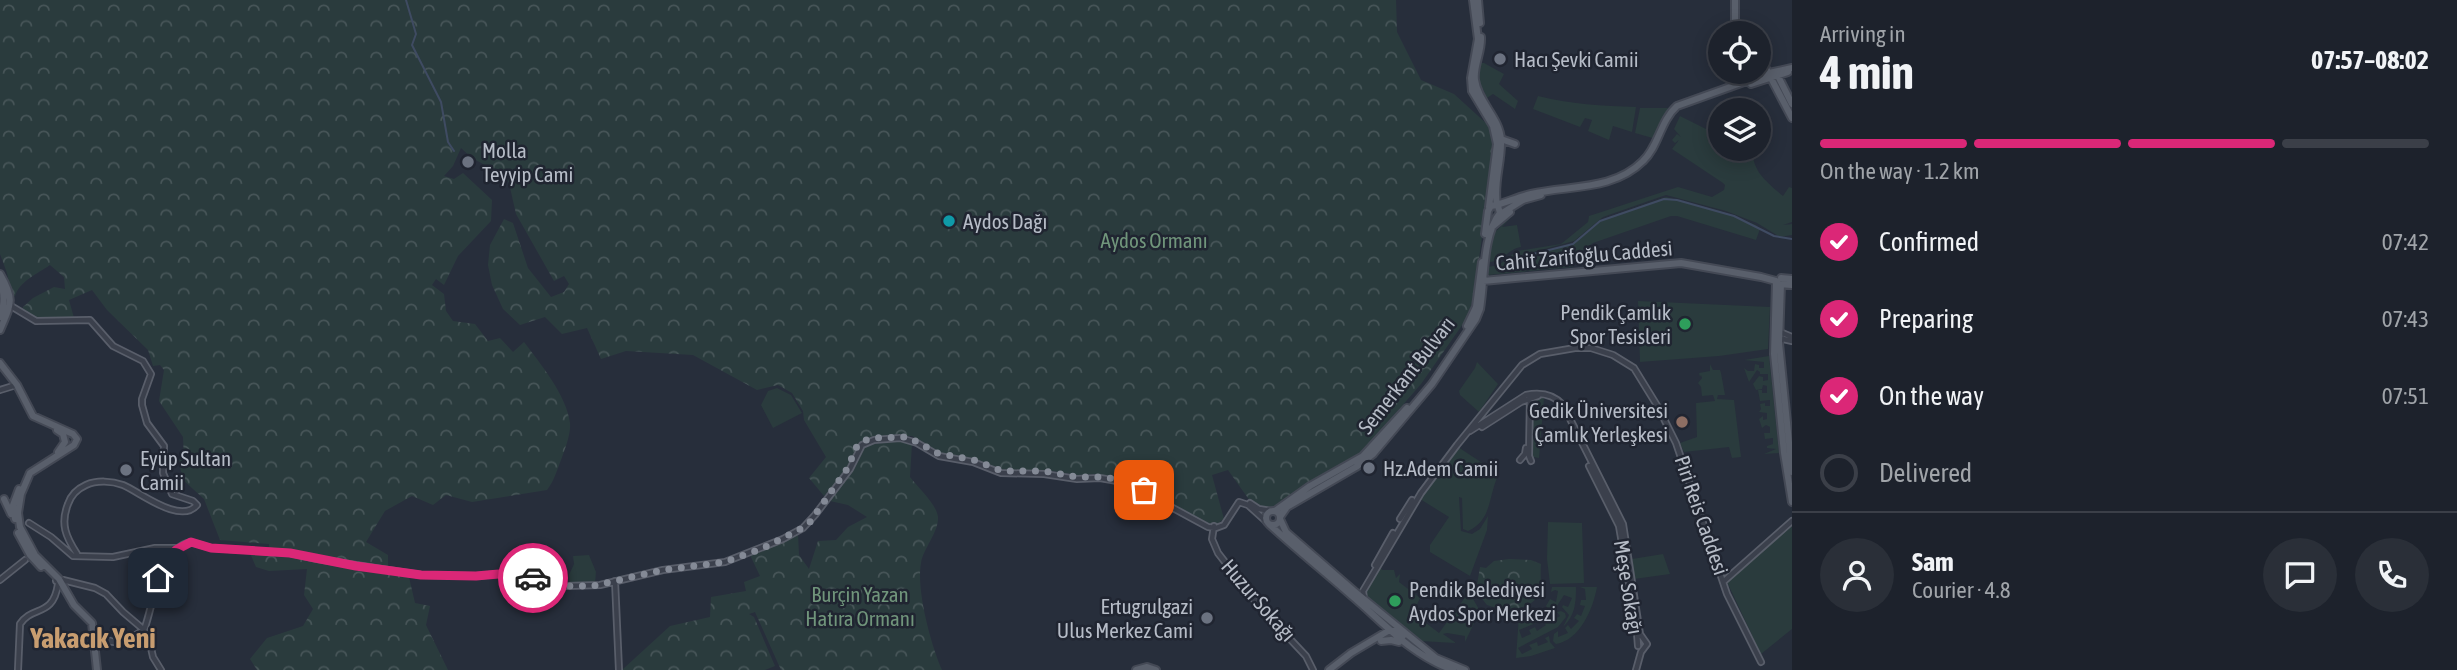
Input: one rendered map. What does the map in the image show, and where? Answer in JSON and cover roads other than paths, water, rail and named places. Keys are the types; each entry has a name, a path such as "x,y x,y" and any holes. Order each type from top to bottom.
{"main road":[{"path":"1476,0 1478,54 1474,78 1495,120 1501,139 1495,194 1498,211 1490,229 1483,279"},
{"path":"1735,0 1735,21"},
{"name":"Semerkant Bulvarı","path":"1268,523 1276,525 1287,507 1356,467 1373,454 1432,384 1476,319 1483,279 1497,144 1493,126 1472,91 1471,78 1478,54"},
{"path":"1498,211 1493,205 1489,210 1492,216 1532,193 1602,183 1626,174 1650,154 1667,118 1676,106 1792,69"},
{"path":"1771,72 1792,104"},
{"path":"1774,76 1792,118"},
{"path":"1501,139 1515,144"},
{"path":"1495,194 1515,201"},
{"path":"1490,229 1515,201"},
{"name":"Cahit Zarifoğlu Caddesi","path":"1483,279 1681,263 1792,285"},
{"path":"0,274 9,292 0,330"},
{"name":"Semerkant Bulvarı","path":"1273,511 1310,486 1356,462 1385,434 1427,384 1467,326 1476,307 1483,279"},
{"name":"Cahit Zarifoğlu Caddesi","path":"1779,284 1792,279"},
{"path":"0,282 5,307"},
{"path":"1779,284 1779,343 1792,502"},
{"path":"1779,284 1773,351 1784,422"},
{"path":"0,363 17,385 33,416 71,439"},
{"path":"0,370 33,419 71,439"},
{"path":"1785,435 1792,472"},
{"path":"71,439 59,451 29,471 18,497 18,513 20,527 30,548 74,605 92,623 96,670"},
{"path":"6,501 18,497"},
{"path":"6,501 18,497"},
{"path":"6,501 18,513"},
{"path":"6,501 35,562 58,582 72,609 90,626 96,670"},
{"path":"1378,640 1380,628 1360,597 1286,533 1280,518 1273,511 1266,516 1268,523 1360,597 1390,621 1441,661 1465,670"},
{"path":"26,547 25,560 35,562"},
{"path":"1360,597 1363,587"},
{"path":"1375,618 1424,657 1453,670"},
{"path":"1390,621 1390,631"},
{"path":"1335,670 1390,631"},
{"path":"1390,631 1423,647"},
{"path":"1329,670 1351,653 1378,640 1405,644"},
{"path":"1139,669 1156,670"}],"street":[{"path":"5,307 36,321 90,320 113,346 144,361 151,374 142,405 147,423 164,446 163,473 172,494 197,505 190,510 172,510 125,486 110,481 92,482 79,488 70,497 63,522 64,531 77,554"},
{"path":"1779,331 1792,339"},
{"path":"1779,343 1783,339 1792,339"},
{"name":"Piri Reis Caddesi","path":"1363,587 1408,506 1521,363 1535,353 1582,345 1621,357 1639,371 1678,442 1724,581 1750,640"},
{"path":"0,390 13,386"},
{"path":"1467,430 1529,396"},
{"path":"1459,440 1529,396"},
{"path":"1520,460 1526,452 1529,396"},
{"path":"1529,396 1531,461"},
{"name":"Meşe Sokağı","path":"1529,396 1551,396 1563,405 1621,520 1641,646 1635,670"},
{"path":"94,640 114,642 131,638 144,630 158,578 178,549 186,543 195,542 211,548 290,553 421,575 476,576 511,573 566,586 593,586 663,570 734,560 799,530 850,470 859,448 874,440 910,439 939,456 966,460 1007,473 1044,471 1085,478 1105,478 1126,484 1178,513 1213,527 1224,525 1237,500 1259,509 1273,511"},
{"name":"Piri Reis Caddesi","path":"1360,597 1408,513 1459,440"},
{"path":"1234,504 1245,503 1268,523"},
{"path":"1724,581 1792,522"},
{"path":"29,523 51,537 69,554 107,557 155,548 178,549"},
{"name":"Huzur Sokağı","path":"1213,527 1213,545 1218,553 1259,606 1306,656 1313,670"},
{"path":"0,580 25,560"},
{"path":"615,581 619,670"},
{"path":"55,599 58,582 101,591 144,630 153,657 161,670"},
{"path":"18,670 18,632 22,620 43,611 55,599 64,596"}],"waterway":[{"path":"406,0 416,34 412,45 441,102 448,142 454,151"},
{"path":"1509,260 1573,244 1600,221 1664,199 1734,216 1774,236 1792,239"}],"place":[{"name":"Hacı Şevki Camii","path":"1500,59"},
{"name":"Molla Teyyip Cami","path":"468,162"},
{"name":"Aydos Dağı","path":"949,221"},
{"name":"Pendik Çamlık Spor Tesisleri","path":"1685,324"},
{"name":"Gedik Üniversitesi Çamlık Yerleşkesi","path":"1682,422"},
{"name":"Hz.Adem Camii","path":"1369,468"},
{"name":"Eyüp Sultan Camii","path":"126,470"},
{"name":"Pendik Belediyesi Aydos Spor Merkezi","path":"1395,601"},
{"name":"Ertugrulgazi Ulus Merkez Cami","path":"1207,618"}],"district":[{"name":"Yakacık Yeni","path":"93,638"}],"park label":[{"name":"Aydos Ormanı","path":"1154,240"},
{"name":"Burçin Yazan Hatıra Ormanı","path":"860,606"}]}
